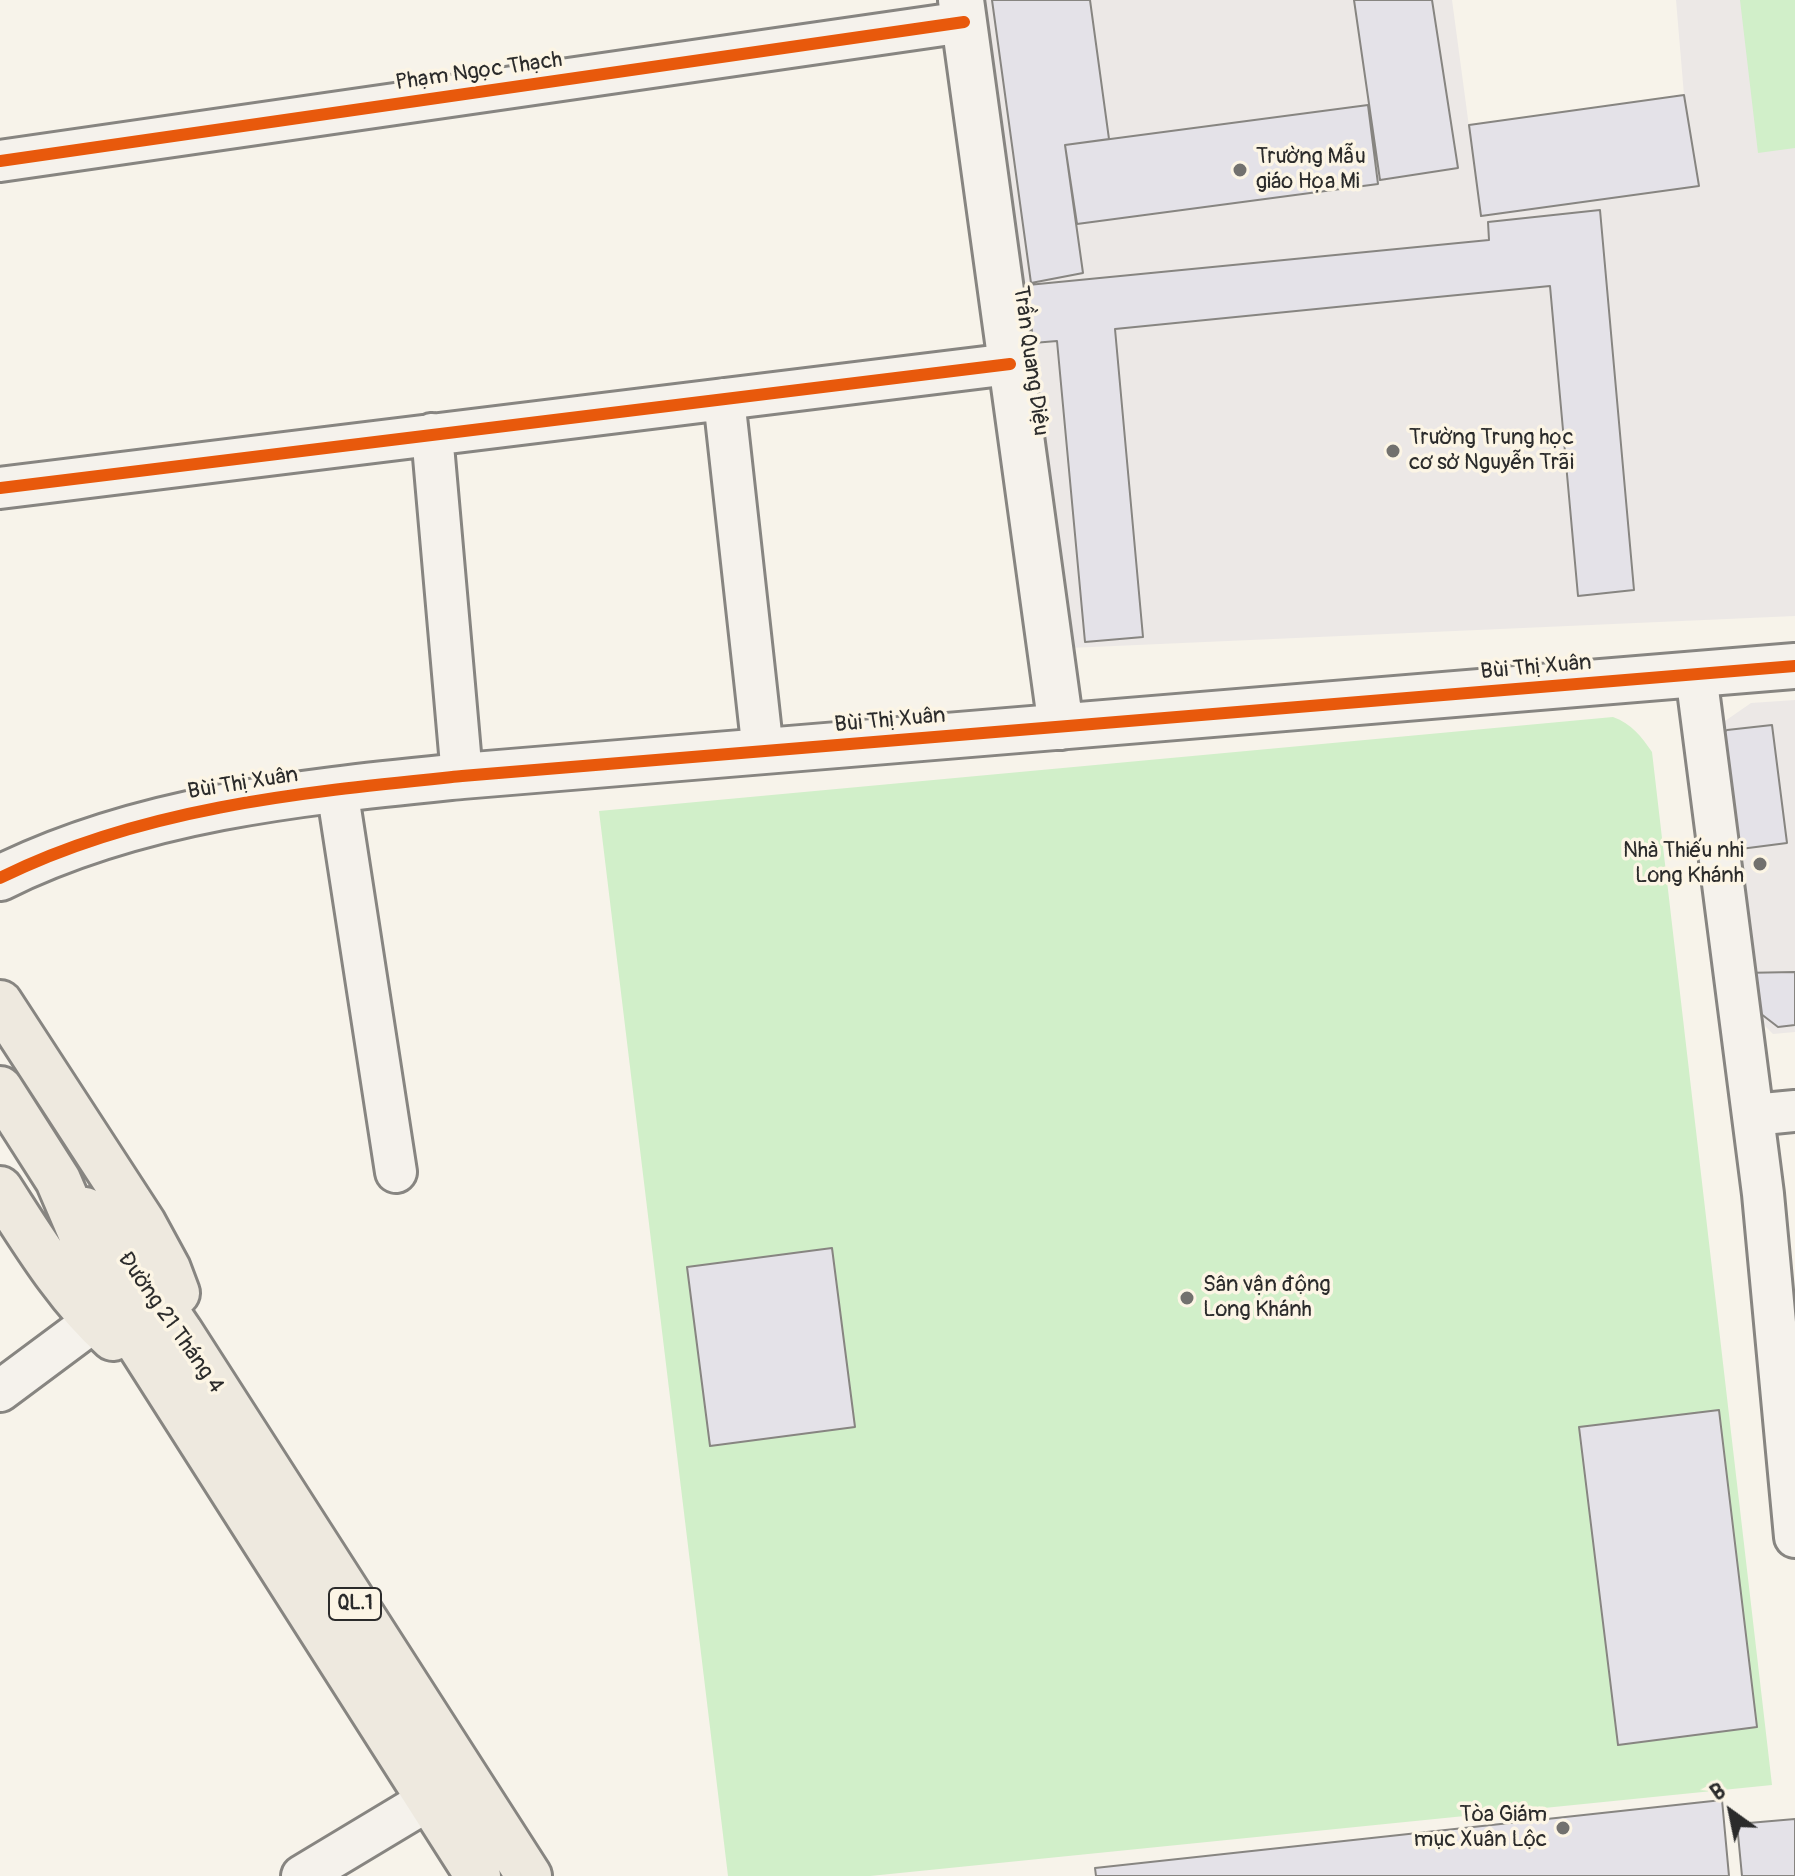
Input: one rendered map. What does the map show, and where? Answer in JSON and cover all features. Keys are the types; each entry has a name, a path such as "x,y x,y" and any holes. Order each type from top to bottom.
{"highway":[{"name":"QL.1","path":"0,1003 168,1269 178,1298 164,1343"},
{"name":"Đường 21 Tháng 4","path":"0,1089 58,1180 138,1270 164,1343 478,1876"},
{"path":"0,1189 15,1235 94,1321 122,1347 164,1343"},
{"name":"Đường 21 Tháng 4","path":"164,1343 529,1876"}],"street":[{"name":"Phạm Ngọc Thạch","path":"0,161 962,11"},
{"name":"Trần Quang Diệu","path":"962,11 1061,727"},
{"path":"0,488 1010,364"},
{"path":"724,399 763,752"},
{"path":"432,434 462,776"},
{"name":"Bùi Thị Xuân","path":"0,878 86,843 176,815 337,789 462,776 1795,666"},
{"path":"1696,674 1753,1115 1779,1192 1795,1537"},
{"path":"337,789 396,1172"},
{"path":"1753,1115 1795,1111"},
{"path":"0,1391 94,1321"},
{"path":"302,1876 430,1799"}],"shaded area":[{"name":"Trường Trung học cơ sở Nguyễn Trãi","path":"986,0 1452,0 1481,216 1699,186 1684,95 1676,0 1795,0 1795,616 1069,648 1019,284"},
{"name":"Nhà Thiếu nhi Long Khánh","path":"1795,700 1795,1032 1773,1034 1737,998 1712,730 1751,703"}],"green space":[{"path":"1740,0 1795,0 1795,148 1758,153"},
{"name":"Sân vận động Long Khánh","path":"1613,717 1636,731 1652,752 1772,1785 870,1876 728,1876 599,811"}],"building":[{"path":"992,0 1090,0 1109,139 1065,145 1083,273 1031,283"},
{"path":"1354,0 1432,0 1458,168 1380,180"},
{"path":"1684,95 1699,186 1481,216 1469,125"},
{"path":"1368,105 1378,184 1077,224 1065,145"},
{"path":"1600,210 1634,590 1578,596 1550,286 1115,329 1143,637 1085,642 1057,341 1033,343 1028,285 1489,240 1488,222"},
{"path":"1772,725 1787,843 1725,851 1712,741 1727,730"},
{"path":"1795,972 1795,1025 1778,1027 1743,1000 1740,973"},
{"path":"832,1248 855,1427 710,1446 687,1267"},
{"path":"1719,1410 1757,1727 1618,1745 1579,1427"},
{"name":"Tòa Giám mục Xuân Lộc","path":"1722,1800 1729,1876 1096,1876 1095,1868"},
{"path":"1795,1819 1795,1876 1742,1876 1737,1824"}],"cycle path":[{"path":"0,161 964,22"},
{"path":"0,488 1010,364"},
{"path":"0,878 110,834 226,806 344,789 462,776 1795,666"}],"place":[{"name":"Trường Mẫu giáo Họa Mi","path":"1240,170"},
{"name":"Trường Trung học cơ sở Nguyễn Trãi","path":"1393,451"},
{"name":"Nhà Thiếu nhi Long Khánh","path":"1760,864"},
{"name":"Sân vận động Long Khánh","path":"1187,1298"},
{"name":"Tòa Giám mục Xuân Lộc","path":"1563,1828"}]}
